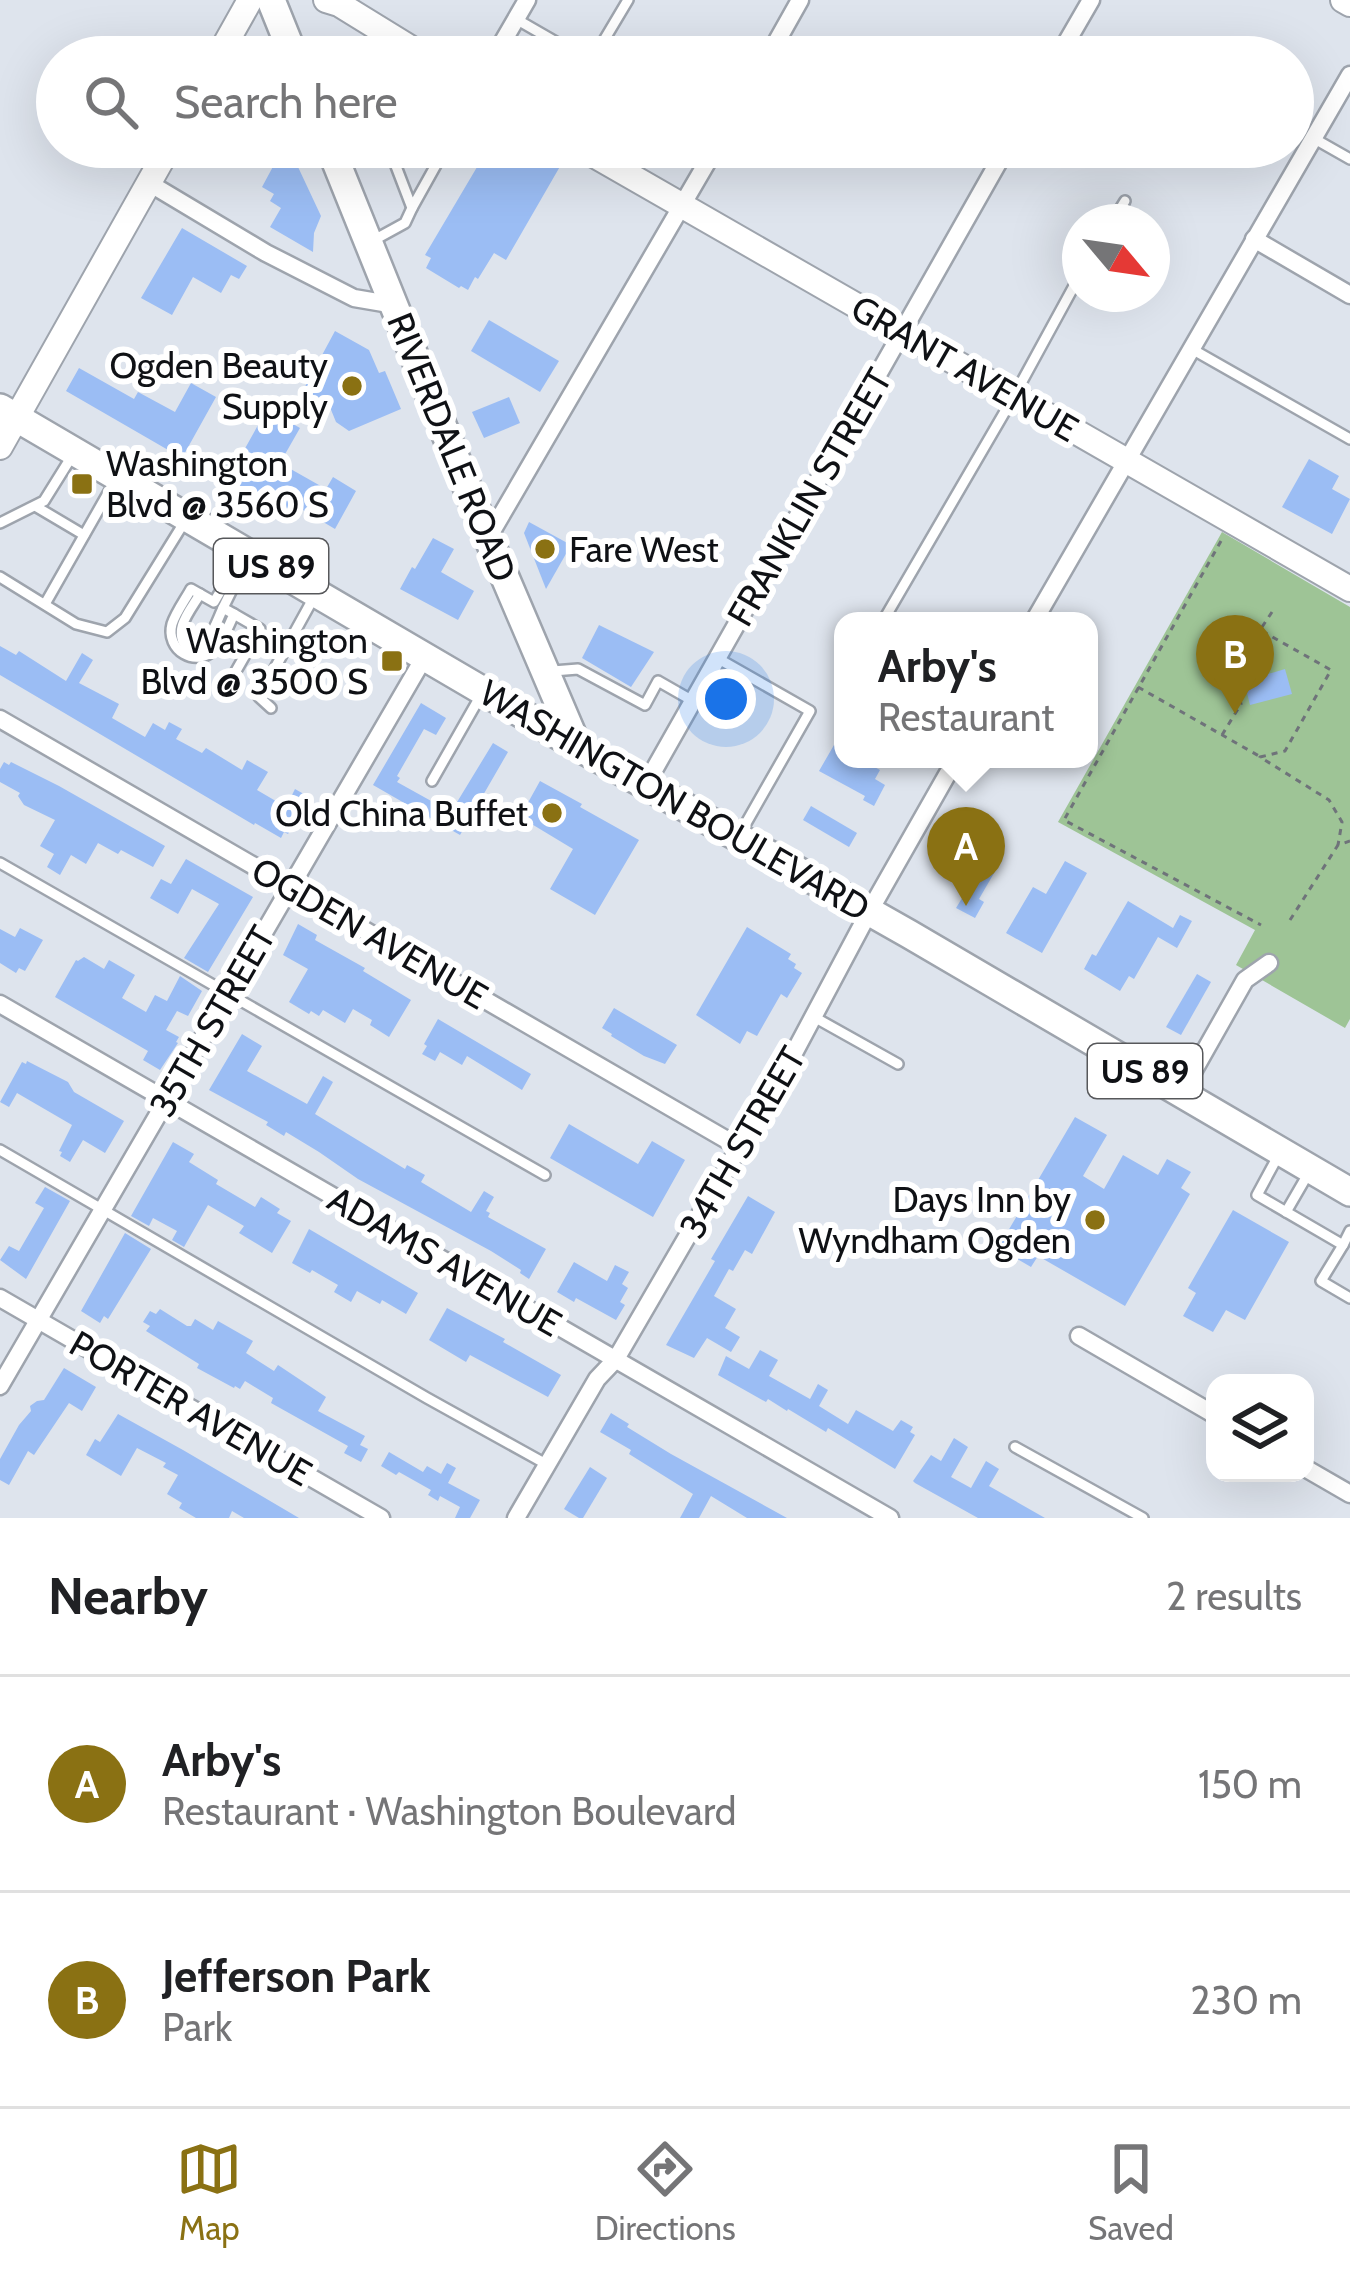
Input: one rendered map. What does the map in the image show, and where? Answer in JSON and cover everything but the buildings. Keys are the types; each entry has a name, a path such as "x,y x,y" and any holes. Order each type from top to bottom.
{"main road":[{"path":"271,0 286,36"},
{"name":"RIVERDALE ROAD","path":"339,168 577,746"},
{"name":"WASHINGTON BOULEVARD","path":"8,413 188,517 244,565 316,593 1350,1192"}],"street":[{"path":"230,36 250,0"},
{"path":"506,36 527,0"},
{"path":"779,36 800,0"},
{"path":"1070,36 1091,0"},
{"path":"334,1 391,36"},
{"path":"1314,136 1350,75"},
{"path":"0,447 8,413 157,168"},
{"name":"GRANT AVENUE","path":"616,168 1350,590"},
{"path":"488,538 704,168"},
{"name":"FRANKLIN STREET","path":"646,784 995,168"},
{"path":"1039,612 1295,168"},
{"path":"149,183 266,253 354,298 395,305"},
{"path":"1254,239 1350,295"},
{"name":"35TH STREET","path":"0,1386 425,656"},
{"name":"OGDEN AVENUE","path":"0,719 740,1147"},
{"name":"34TH STREET","path":"516,1518 740,1147 951,768"},
{"path":"1181,1093 1245,980 1269,963"},
{"name":"ADAMS AVENUE","path":"0,1004 890,1518"},
{"name":"PORTER AVENUE","path":"0,1298 381,1518"},
{"path":"1079,1336 1206,1410"},
{"path":"1314,1473 1350,1494"}],"lane":[{"path":"607,36 628,0"},
{"path":"516,19 546,36"},
{"path":"1314,139 1350,159"},
{"path":"397,168 412,208"},
{"path":"369,242 405,223 434,168"},
{"path":"888,612 1062,308"},
{"path":"1190,348 1350,440"},
{"path":"0,524 44,501 74,451"},
{"path":"45,604 118,476"},
{"path":"35,506 84,535"},
{"path":"0,577 76,624 107,632 125,617 188,517"},
{"path":"244,565 216,648 194,657 180,653 172,643 171,626 190,589 214,602 244,565"},
{"path":"271,708 259,698 316,593"},
{"path":"224,692 260,629 229,611"},
{"path":"717,658 810,711 738,837"},
{"path":"545,671 578,669 645,705 658,681 693,701"},
{"path":"432,781 483,690"},
{"path":"0,863 545,1174"},
{"path":"814,1017 898,1064"},
{"path":"0,1150 546,1464"},
{"path":"1281,1151 1258,1195 1342,1245"},
{"path":"1286,1212 1311,1169"},
{"path":"1350,1231 1321,1281 1350,1298"},
{"path":"1016,1448 1143,1518"}],"path":[{"path":"1098,759 1221,541"},
{"path":"1222,735 1240,704 1235,676 1272,612"},
{"path":"1260,630 1331,670 1276,767"},
{"path":"1138,687 1329,800 1350,832"},
{"path":"1260,757 1285,751"},
{"path":"1093,768 1064,820 1261,925"},
{"path":"1290,920 1338,845 1342,822"},
{"path":"1338,845 1350,841"}],"green space":[{"path":"1222,532 1350,607 1350,1019 1345,1028 1236,965 1255,930 1058,822 1089,768 1098,768 1098,751"}],"place":[{"name":"Ogden Beauty Supply","path":"352,386"},
{"name":"Washington Blvd @ 3560 S","path":"82,484"},
{"name":"Fare West","path":"545,549"},
{"name":"Washington Blvd @ 3500 S","path":"392,661"},
{"name":"Jefferson Park","path":"1235,714"},
{"name":"Old China Buffet","path":"552,813"},
{"name":"Arby's","path":"966,906"},
{"name":"Days Inn by Wyndham Ogden","path":"1095,1220"}]}
